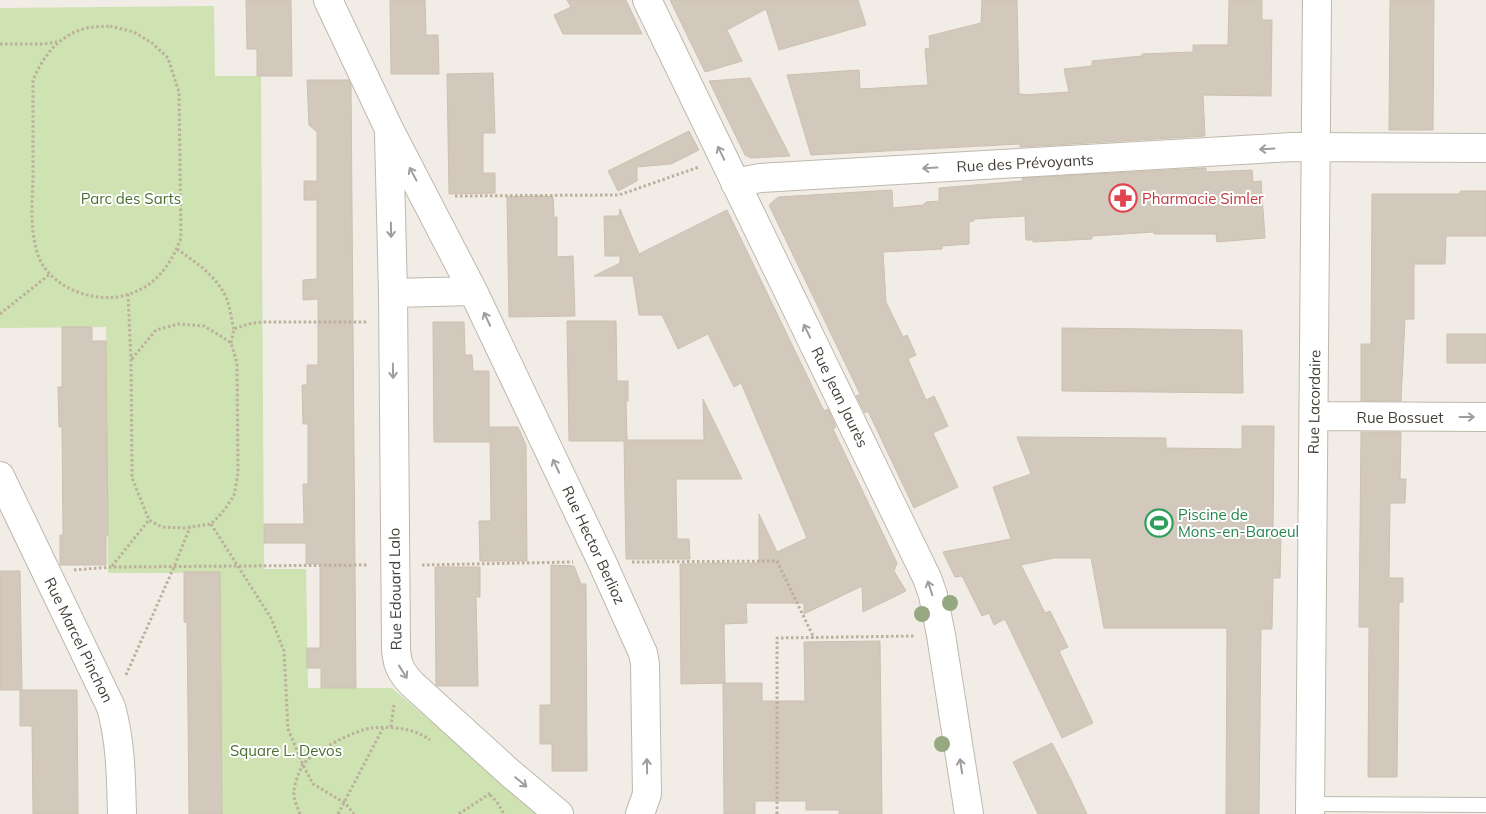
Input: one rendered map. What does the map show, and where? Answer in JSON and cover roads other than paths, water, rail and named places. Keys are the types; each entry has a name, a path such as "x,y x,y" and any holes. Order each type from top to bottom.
{"street":[{"name":"Rue Hector Berlioz","path":"328,0 389,128 473,291 602,562 643,653 645,664 647,794 640,814"},
{"name":"Rue Jean Jaurès","path":"647,0 922,565 933,594 941,635 969,814"},
{"name":"Rue Lacordaire","path":"1310,809 1317,0"},
{"name":"Rue Hector Berlioz","path":"389,128 392,322"},
{"name":"Rue des Prévoyants","path":"729,171 749,179 1316,147 1486,148"},
{"path":"393,292 473,291"},
{"name":"Rue Edouard Lalo","path":"392,322 396,645 399,667 412,684 510,773 559,814"},
{"name":"Rue Bossuet","path":"1314,416 1486,418"},
{"name":"Rue Marcel Pinchon","path":"0,476 111,707 119,740 122,814"}],"lane":[{"name":"Rue Lacordaire","path":"1310,809 1486,805"}],"place":[{"name":"Pharmacie Simler","path":"1123,198"},
{"name":"Piscine de Mons-en-Baroeul","path":"1159,523"}],"park label":[{"name":"Parc des Sarts","path":"131,198"},
{"name":"Square L. Devos","path":"286,750"}]}
